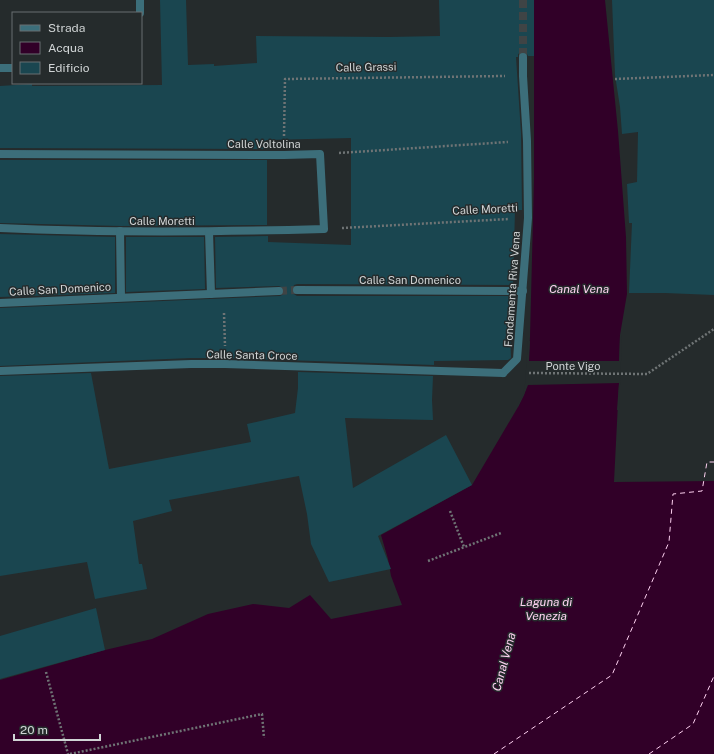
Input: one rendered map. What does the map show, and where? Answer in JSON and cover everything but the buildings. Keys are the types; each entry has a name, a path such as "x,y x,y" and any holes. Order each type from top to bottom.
{"street":[{"path":"140,0 140,12"},
{"name":"Fondamenta Riva Vena","path":"503,373 518,359 528,218 527,141 523,56"},
{"path":"0,68 12,68"},
{"name":"Calle Voltolina","path":"0,154 320,154"},
{"path":"320,154 324,229"},
{"name":"Calle Moretti","path":"0,228 120,232 209,232 324,229"},
{"name":"Calle San Domenico","path":"120,232 121,297"},
{"path":"209,232 212,294"},
{"name":"Calle San Domenico","path":"297,290 523,291"},
{"name":"Calle San Domenico","path":"0,303 279,291"},
{"name":"Calle Santa Croce","path":"0,371 225,364 503,373"}],"path":[{"path":"615,79 714,75"},
{"name":"Calle Grassi","path":"284,155 284,80 523,76"},
{"path":"320,154 527,141"},
{"name":"Calle Moretti","path":"324,229 528,218"},
{"path":"223,293 225,364"},
{"name":"Ponte Vigo","path":"525,373 647,374 714,329"},
{"path":"450,511 464,547"},
{"path":"428,560 501,533"},
{"path":"46,672 69,754 262,714 264,738"}],"water":[{"name":"Laguna di Venezia","path":"534,0 605,0 618,131 626,237 627,294 620,335 614,482 714,481 714,754 0,754 0,680 105,650 152,639 208,614 253,604 289,608 310,595 331,619 402,605 391,576 381,535 472,485 518,407 527,385 530,337 534,179"}],"pier":[{"path":"620,335 622,335 619,410 617,410 619,383 528,385 518,407 517,406 523,394 525,384 528,341 530,341 529,361 619,361"}],"ferry route":[{"path":"494,754 612,675 669,542 673,494 702,491 707,462 714,462"},
{"path":"649,754 693,724 714,676"}],"tunnel":[{"path":"523,0 523,57"},
{"path":"279,291 297,290"}],"water label":[{"name":"Canal Vena","path":"579,289"},
{"name":"Canal Vena","path":"504,662"}]}
